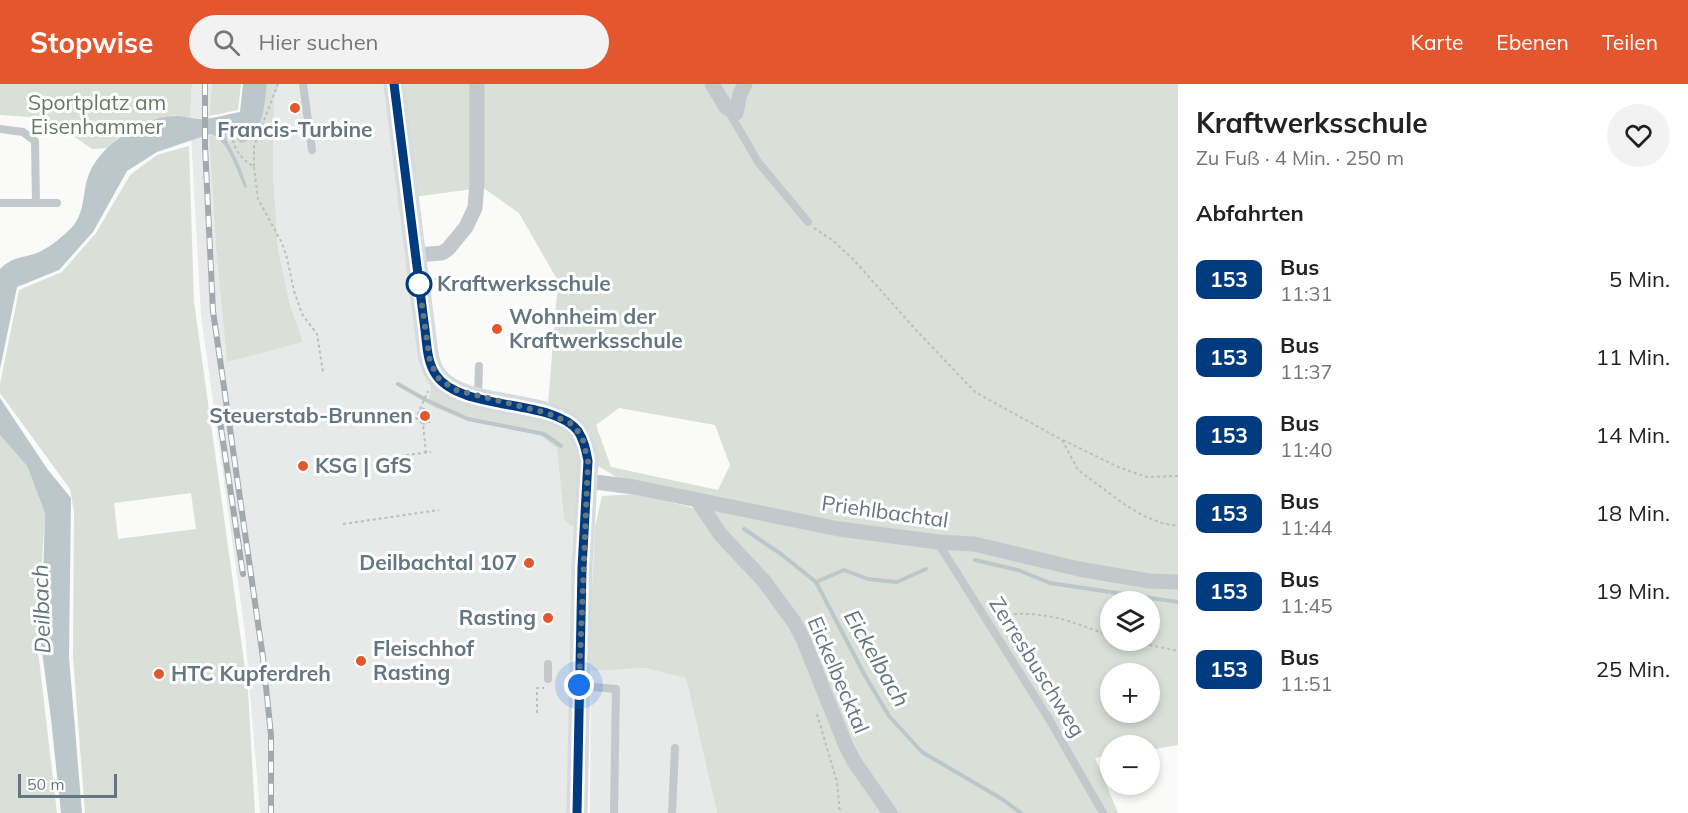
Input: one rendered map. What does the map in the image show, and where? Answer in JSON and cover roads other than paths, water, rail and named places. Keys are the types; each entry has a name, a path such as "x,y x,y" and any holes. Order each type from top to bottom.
{"street":[{"path":"394,84 432,367 439,379 450,387 478,397 547,413 570,423 577,430 586,449 588,461 579,685 578,813"},
{"path":"416,255 442,253 448,249 466,227 475,208 477,84"},
{"path":"712,84 726,107 736,112 745,84"},
{"name":"Priehlbachtal","path":"587,481 634,487 839,529 938,542 974,544 1079,569 1149,581 1178,582"},
{"name":"Eickelbecktal","path":"698,501 720,534 764,581 789,614 804,639 822,688 855,763 890,813"}],"lane":[{"path":"303,84 312,150"},
{"path":"726,107 750,150 808,222"},
{"path":"0,129 23,132 35,141 36,203"},
{"path":"0,203 57,203"},
{"path":"478,397 479,366"},
{"name":"Zerresbuschweg","path":"938,542 1049,718 1103,813"},
{"path":"548,664 548,680"},
{"path":"579,685 616,689 614,813"},
{"path":"672,813 675,748"}],"waterway":[{"path":"398,384 468,419 544,434 561,446"},
{"name":"Eickelbach","path":"744,529 781,554 816,582 864,674 889,716 922,752 1002,799 1021,813"},
{"path":"975,560 1018,570 1050,583 1178,602"},
{"path":"816,582 844,570 868,579 897,582 926,569"}],"railway":[{"path":"205,84 205,146 213,311 263,658 271,735 271,813"},
{"path":"218,408 243,574"}],"place":[{"name":"Francis-Turbine","path":"295,108"},
{"name":"Kraftwerksschule","path":"419,284"},
{"name":"Wohnheim der Kraftwerksschule","path":"497,329"},
{"name":"Steuerstab-Brunnen","path":"425,416"},
{"name":"KSG | GfS","path":"303,466"},
{"name":"Deilbachtal 107","path":"529,563"},
{"name":"Rasting","path":"548,618"},
{"name":"Fleischhof Rasting","path":"361,661"},
{"name":"HTC Kupferdreh","path":"159,674"}],"park label":[{"name":"Sportplatz am Eisenhammer","path":"97,115"}],"water label":[{"name":"Deilbach","path":"41,609"}]}
